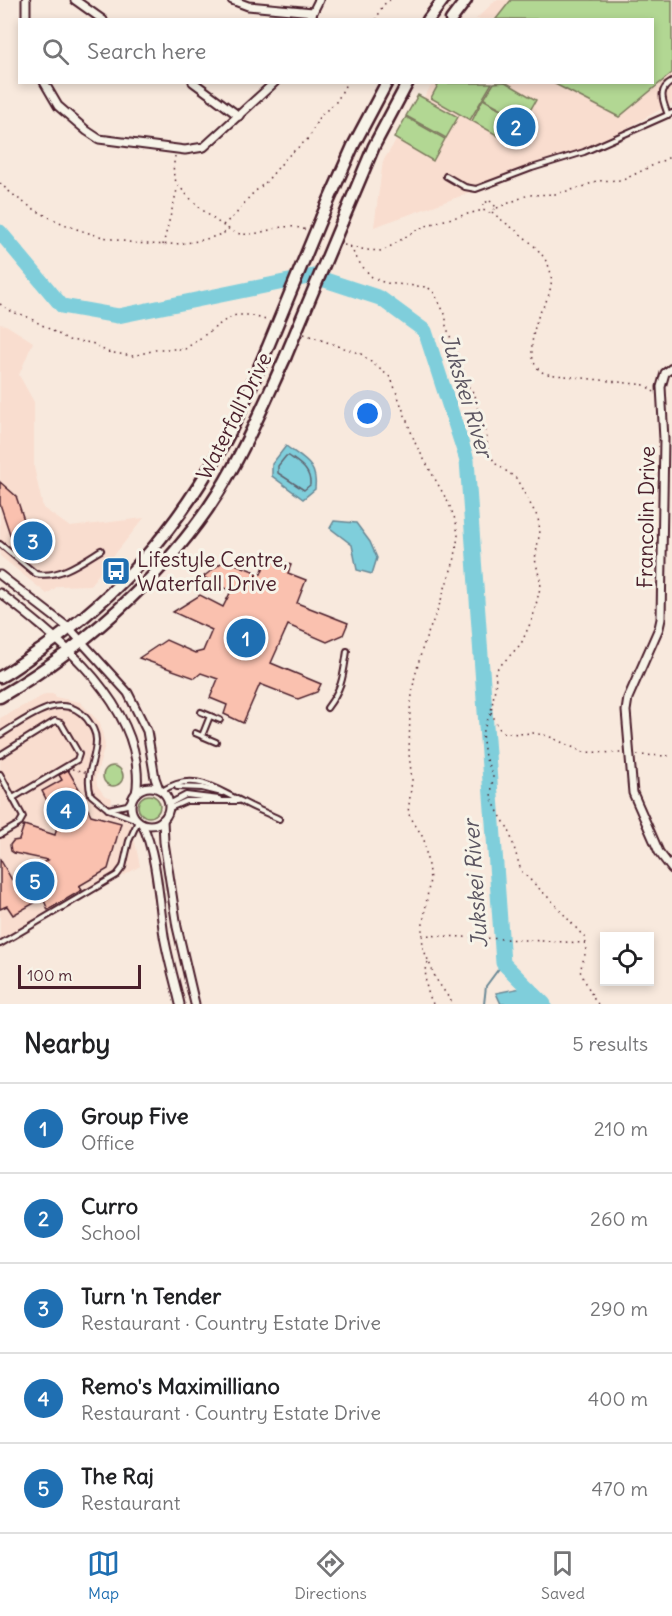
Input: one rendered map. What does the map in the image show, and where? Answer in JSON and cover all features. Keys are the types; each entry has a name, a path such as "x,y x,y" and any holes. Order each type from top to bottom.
{"main road":[{"path":"430,18 443,0"},
{"path":"452,18 466,0"},
{"name":"Waterfall Drive","path":"0,677 70,629 121,585 178,517 224,444 353,146 386,84"},
{"name":"Waterfall Drive","path":"0,697 40,673 124,605 151,578 206,510 232,470 285,358 374,146 407,84"}],"street":[{"path":"26,0 26,18"},
{"path":"75,0 100,18"},
{"path":"232,0 248,6 313,12"},
{"path":"310,18 319,0"},
{"path":"45,84 58,106 99,139 177,150 199,149 273,84"},
{"path":"196,84 239,116"},
{"name":"Francolin Drive","path":"672,368 663,377 661,396 663,439 661,619 628,698 626,711 633,793 659,852 672,869"},
{"path":"0,575 82,639 128,693 140,714 147,731 155,778 169,806 164,820 163,835 177,927 195,1004"},
{"path":"0,593 38,622 89,673 123,720 131,738 139,778 131,809 147,833 165,940 180,1004"},
{"path":"134,796 147,787 161,790"},
{"path":"138,821 153,825 164,820"}],"lane":[{"path":"446,176 469,189 482,187 584,152 670,114 661,97 664,87 672,82"},
{"path":"0,544 36,574 43,576 77,565 101,550"},
{"path":"327,708 337,696 342,685 347,651"},
{"path":"0,735 50,707 67,707 83,715 93,728 96,738 88,775 89,787 96,800 108,809 138,821 129,841 123,867 117,875 0,944"},
{"path":"201,712 220,720"},
{"path":"202,736 210,716"},
{"path":"0,755 55,721 61,723 79,754 77,760 13,798"},
{"path":"195,733 216,742"},
{"path":"0,774 22,814 22,820 0,836"},
{"path":"161,790 170,786 202,783 212,785 239,801 279,819"},
{"path":"169,806 186,795 239,801"},
{"path":"108,809 123,807 134,796"}],"path":[{"path":"377,18 383,5 390,0"},
{"path":"222,226 236,214 287,157 309,138 319,117 337,101 345,84"},
{"path":"492,212 494,208 528,195 555,194 596,181 623,180 672,156"},
{"path":"0,183 25,203 45,215 126,242 163,246 202,241 228,231"},
{"path":"163,246 178,186"},
{"path":"482,187 487,202"},
{"path":"497,207 493,203 483,203 483,210 492,212 531,243 543,256 552,279 550,292 537,320 533,338 532,357 535,366 547,374 645,385 661,396"},
{"path":"350,247 372,278 385,283 427,287 433,291 446,316 446,326 462,366 465,382 475,395 479,415 486,432 488,452 496,464 516,478 538,518 540,531 535,559 541,579 541,590 533,617 521,644 495,670 496,682 491,712 482,732 485,757 493,776 491,797 509,830 519,867 580,931 586,943 580,971 598,1004"},
{"path":"0,304 69,340 92,343 107,352 133,356 159,349 185,349 236,315 250,315 274,323"},
{"path":"295,331 361,354 391,378 416,445 440,485 456,522 458,535 455,558 418,661 410,710 412,780 408,813 423,839 430,879 422,935 423,948 436,979 453,1004"},
{"path":"491,712 501,732 518,734 533,732 548,736 583,752 672,756"},
{"path":"422,935 586,943"},
{"path":"428,960 424,972 425,983 433,1004"}],"shaded area":[{"path":"496,0 672,0 672,103 584,152 374,227 383,161 432,84 654,84 654,18 477,18"},
{"path":"0,324 6,325 33,342 19,375 34,402 34,467 43,508 70,527 144,518 90,585 58,586 47,594 0,556"},
{"path":"46,694 55,694 55,697 80,702 100,723 105,745 96,776 97,785 104,795 112,798 110,815 122,817 131,823 140,866 0,949 0,718"}],"green space":[{"path":"511,0 672,0 672,73 619,117 555,84 654,84 654,18 497,18"},
{"path":"438,84 491,84 470,120 431,98"},
{"path":"493,84 508,84 536,100 524,121 484,99"},
{"path":"418,95 458,117 446,138 406,116"},
{"path":"483,99 523,122 511,143 472,121"},
{"path":"406,117 445,139 433,161 394,138"},
{"path":"113,766 120,769 123,776 120,783 113,786 106,783 103,776 106,769"},
{"path":"149,795 159,802 160,806 153,816 149,817 139,810 138,806 145,796"}],"water":[{"path":"286,446 308,463 314,474 315,489 303,499 272,476 272,464"},
{"path":"334,521 356,523 370,542 377,558 372,574 357,570 352,545 330,528"},
{"path":"526,987 537,1004 501,1004 496,993"}],"building":[{"path":"0,482 16,496 26,526 50,542 40,557 11,537 0,504"},
{"path":"268,556 291,565 288,573 306,580 297,603 348,623 343,635 327,642 288,625 271,663 321,684 317,692 298,699 260,684 243,723 224,714 227,705 210,698 218,679 201,673 195,678 139,658 166,640 195,653 203,651 212,630 173,612 200,595 223,607 231,591 203,577 225,560 261,574"},
{"path":"68,770 85,799 83,800 91,815 121,823 108,869 79,886 82,890 48,910 43,898 13,915 7,906 0,909 0,859 12,880 48,860 14,853 10,845 13,841 19,840 24,825 55,835 58,822 42,791 62,780 59,775"}],"waterway":[{"name":"Jukskei River","path":"0,232 62,306 118,316 313,276 380,298 425,331 467,460 503,963 544,1004"},
{"path":"484,1004 486,986 503,963"}],"place":[{"name":"Curro","path":"516,127"},
{"name":"Turn 'n Tender","path":"33,541"},
{"name":"Lifestyle Centre, Waterfall Drive","path":"116,571"},
{"name":"Group Five","path":"246,638"},
{"name":"Remo's Maximilliano","path":"66,810"},
{"name":"The Raj","path":"35,881"}]}
